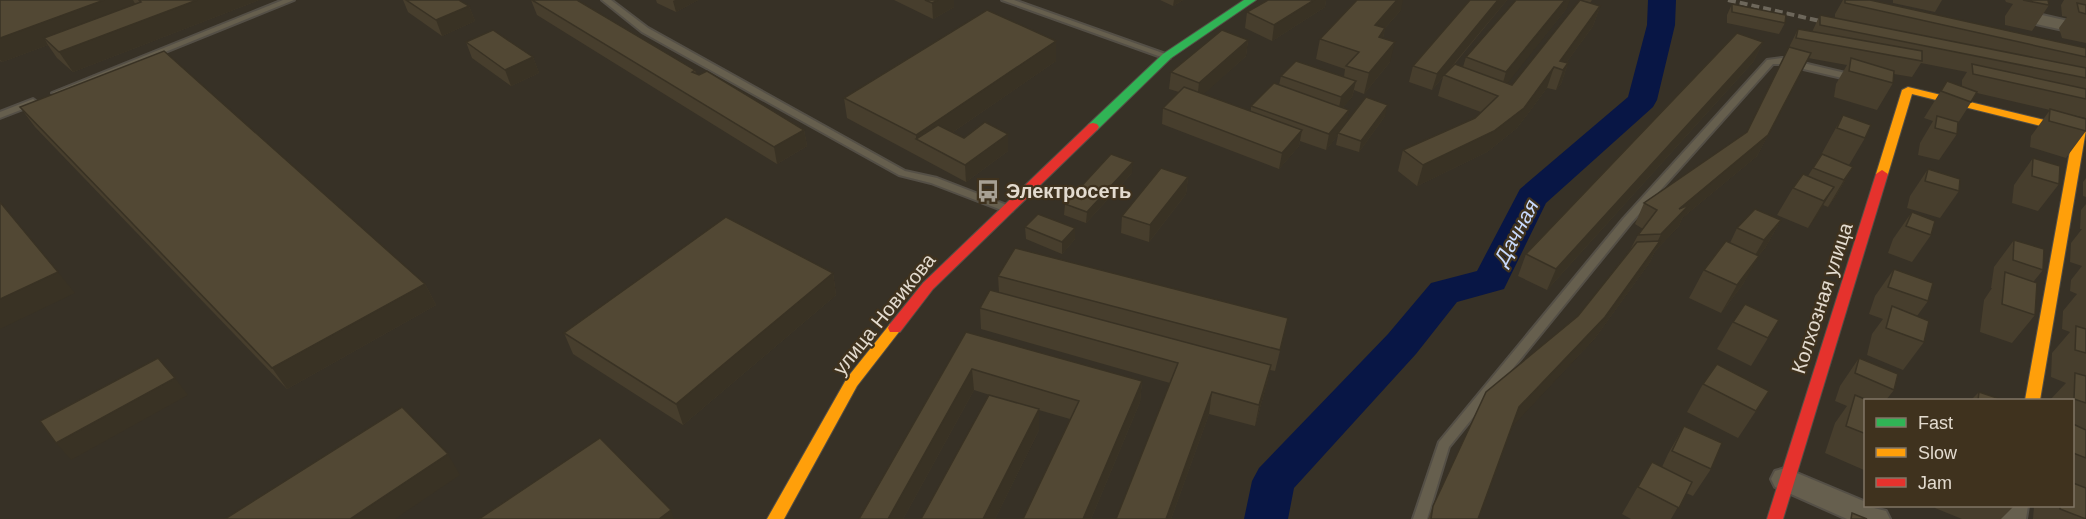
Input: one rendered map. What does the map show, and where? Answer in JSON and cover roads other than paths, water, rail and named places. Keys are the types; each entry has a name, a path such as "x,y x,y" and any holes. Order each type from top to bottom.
{"street":[{"name":"улица Новикова","path":"775,519 852,382 928,286 1167,56 1251,0"},
{"path":"2042,20 2086,30"},
{"name":"Колхозная улица","path":"1775,519 1785,479 1903,89 2083,133"},
{"path":"2032,399 2083,133"},
{"path":"1785,479 1876,519"}],"lane":[{"path":"0,115 290,0"},
{"path":"606,0 645,30 902,173 934,180 1008,209"},
{"path":"1006,0 1167,56"},
{"path":"1420,519 1443,445 1627,221 1770,62 1782,61 1862,80"}],"waterway":[{"name":"Дачная","path":"1266,519 1274,481 1402,344 1444,292 1491,280 1532,197 1642,100 1661,25 1662,0"}],"railway":[{"path":"1728,0 1833,24"}],"place":[{"name":"Электросеть","path":"988,191"}]}
